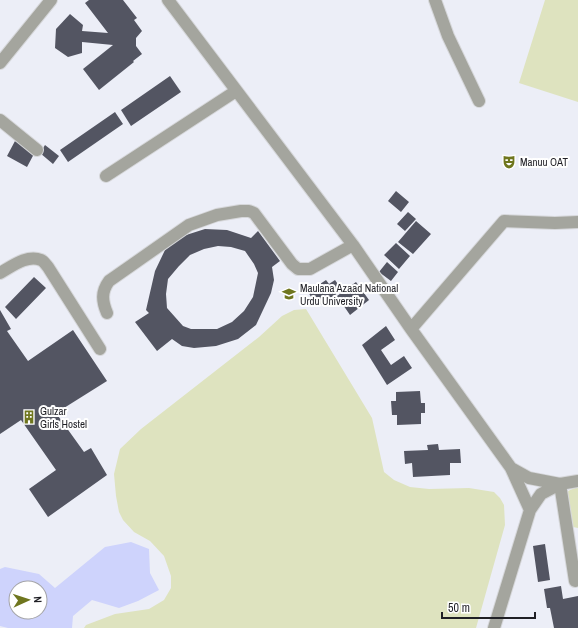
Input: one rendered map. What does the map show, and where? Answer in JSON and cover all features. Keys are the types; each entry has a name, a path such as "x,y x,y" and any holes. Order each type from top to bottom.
{"lane":[{"path":"0,63 51,0"},
{"path":"168,0 353,245 411,329 511,468 530,510"},
{"path":"435,0 448,36 479,100"},
{"path":"106,176 236,91"},
{"path":"0,120 37,150"},
{"path":"108,313 103,302 103,295 104,287 109,281 189,225 217,215 241,211 249,211 254,213 292,264 298,269 310,269 353,245"},
{"path":"411,329 504,221 555,223 578,222"},
{"path":"0,273 22,261 32,259 42,260 48,267 100,349"},
{"path":"511,468 529,478 560,484 578,482"},
{"path":"494,628 530,510 541,494 560,484"},
{"path":"560,484 573,532 575,581"}],"shaded area":[{"name":"Maulana Azaad National Urdu University","path":"0,0 578,0 578,628 0,628"}],"green space":[{"path":"545,0 578,0 578,102 519,83"},
{"path":"306,309 372,418 384,472 394,480 410,487 429,489 469,488 494,492 504,505 505,525 476,628 84,628 86,625 115,614 149,609 164,600 171,588 171,576 164,556 150,541 134,532 123,520 119,512 114,474 120,449 141,429 259,337 282,316 294,310"},
{"path":"578,487 578,528 573,527 571,524 567,492"}],"water":[{"path":"131,542 149,549 150,573 159,590 138,601 119,608 92,600 73,616 72,628 8,628 0,626 0,569 5,567 39,574 46,580 8,580 8,620 48,620 48,582 55,588 105,547"}],"building":[{"path":"89,0 123,0 137,18 134,20 142,31 136,38 136,46 142,54 99,90 83,69 113,45 82,42 82,53 68,57 55,48 56,29 70,14 83,25 82,31 108,33 85,3"},
{"path":"170,76 181,92 131,126 121,110"},
{"path":"115,112 123,124 68,162 60,150"},
{"path":"15,141 35,152 27,167 7,156"},
{"path":"45,145 59,156 53,164 40,153"},
{"path":"396,191 409,202 401,212 388,201"},
{"path":"408,212 416,219 405,231 397,224"},
{"path":"416,221 431,234 413,254 398,242"},
{"path":"205,229 227,230 251,238 258,231 280,261 272,267 274,280 271,293 256,325 238,339 216,346 194,348 182,346 172,339 157,351 135,322 149,313 146,310 155,271 165,250 183,236","holes":["218,246 231,247 245,251 258,273 253,297 244,311 232,322 217,329 191,329 183,326 167,308 166,294 168,279 190,255 204,249"]},
{"path":"396,243 410,256 399,269 384,255"},
{"path":"387,262 398,272 391,281 379,272"},
{"path":"34,277 46,288 16,319 5,307"},
{"path":"326,280 329,284 335,280 342,290 321,305 318,301 315,303 308,292"},
{"path":"356,282 369,300 350,315 337,296"},
{"name":"Gulzar Girls Hostel","path":"0,310 11,329 7,331 28,361 73,330 107,381 56,413 84,452 91,448 107,475 48,517 29,489 56,470 21,420 0,434"},
{"path":"386,326 395,340 381,350 391,365 404,356 412,368 387,385 362,345"},
{"path":"420,391 421,403 425,403 425,413 421,413 421,424 397,425 397,415 392,415 391,401 396,401 396,392"},
{"path":"438,444 439,450 460,449 461,463 450,463 450,475 413,477 412,463 405,464 404,451 428,450 427,445"},
{"path":"545,544 550,580 538,582 533,546"},
{"path":"561,586 563,599 578,596 578,628 554,628 550,608 547,608 544,589"}],"place":[{"name":"Manuu OAT","path":"509,162"},
{"name":"Maulana Azaad National Urdu University","path":"289,294"},
{"name":"Gulzar Girls Hostel","path":"29,417"}]}
